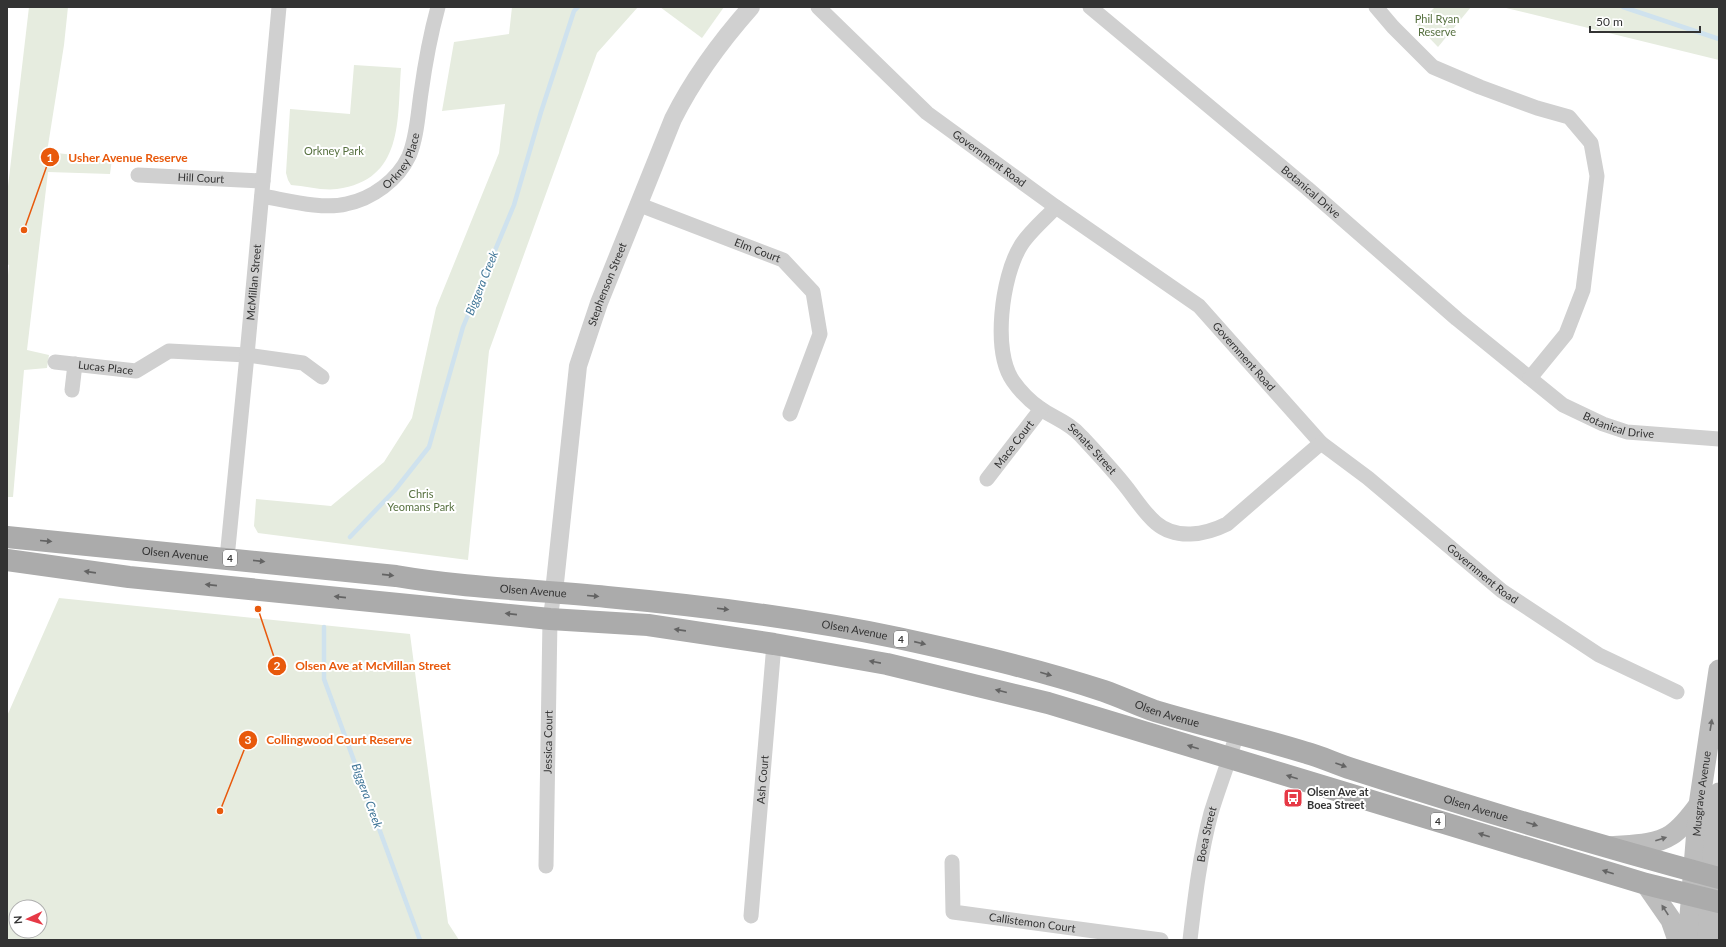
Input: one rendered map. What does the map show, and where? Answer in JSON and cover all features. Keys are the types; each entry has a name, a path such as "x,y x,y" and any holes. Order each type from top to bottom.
{"main road":[{"name":"Olsen Avenue","path":"7,537 396,576 452,585 554,592 713,608 771,615 896,638 1014,665 1103,691 1152,710 1210,727 1237,732 1311,754 1402,785 1708,875"},
{"name":"4","path":"7,560 129,577 550,618 648,625 774,644 887,664 1048,703 1646,884 1707,899"},
{"name":"Musgrave Avenue","path":"1707,899 1708,875 1699,805 1719,670"},
{"name":"Musgrave Avenue","path":"1708,875 1713,854 1719,793"},
{"path":"1609,847 1657,841 1665,838 1683,824 1699,805"},
{"path":"1646,884 1671,920 1678,940"},
{"path":"1688,940 1707,899"},
{"path":"1707,899 1708,940"}],"street":[{"name":"McMillan Street","path":"227,558 248,355 279,7"},
{"name":"Orkney Place","path":"263,188 315,205 346,204 385,187 400,172 409,156 414,135 428,46 438,7"},
{"name":"Stephenson Street","path":"554,592 578,366 599,303 640,205 673,119 688,90 718,45 751,7"},
{"name":"Government Road","path":"818,7 927,113 1056,207 1199,306 1321,443 1368,478 1502,591 1599,655 1677,692"},
{"name":"Botanical Drive","path":"1090,7 1307,188 1457,319 1563,405 1604,424 1627,432 1719,439"},
{"path":"1376,7 1393,27 1433,67 1480,87 1537,108 1569,117 1591,143 1597,176 1583,290 1566,334 1530,378"},
{"name":"Hill Court","path":"138,175 263,188"},
{"name":"Elm Court","path":"640,205 783,260 813,292 820,334 790,414"},
{"name":"Senate Street","path":"1056,207 1020,246 1010,267 1001,332 1007,368 1013,381 1041,409 1079,433 1157,524 1183,534 1195,535 1217,529 1227,524 1321,443"},
{"name":"Lucas Place","path":"55,362 136,371 169,351 248,355 303,363 322,377"},
{"path":"72,390 75,364"},
{"name":"Mace Court","path":"987,479 1041,409"},
{"name":"Jessica Court","path":"546,866 550,618 554,592"},
{"name":"Ash Court","path":"751,916 774,644"},
{"name":"Boea Street","path":"1190,940 1197,877 1208,828 1231,759 1237,732"},
{"name":"Callistemon Court","path":"952,862 952,912 1161,940"}],"green space":[{"path":"29,7 68,7 64,45 47,152 112,159 110,174 48,172 27,350 49,355 47,368 24,370 13,497 7,497 7,286 9,265 7,264 7,195"},
{"name":"Chris Yeomans Park","path":"512,7 638,7 597,53 489,351 468,560 258,533 254,526 256,499 331,506 384,462 412,418 436,308 499,153 505,104 442,111 454,42 509,34"},
{"path":"660,7 724,7 702,38"},
{"name":"Phil Ryan Reserve","path":"1435,7 1471,7 1438,47 1417,25"},
{"path":"1502,7 1719,7 1719,60"},
{"name":"Orkney Park","path":"354,65 401,68 397,127 393,145 386,160 375,174 359,183 337,189 320,189 291,185 286,173 290,109 350,114"},
{"path":"59,598 410,634 448,923 459,940 7,940 7,716"}],"waterway":[{"name":"Biggera Creek","path":"350,537 395,490 429,447 463,327 514,205 541,112 574,11 578,7"},
{"path":"1623,7 1719,39"},
{"name":"Biggera Creek","path":"324,627 324,679 420,940"}],"place":[{"name":"Usher Avenue Reserve","path":"24,230"},
{"name":"Olsen Ave at McMillan Street","path":"258,609"},
{"name":"Olsen Ave at Boea Street","path":"1293,798"},
{"name":"Collingwood Court Reserve","path":"220,811"}]}
